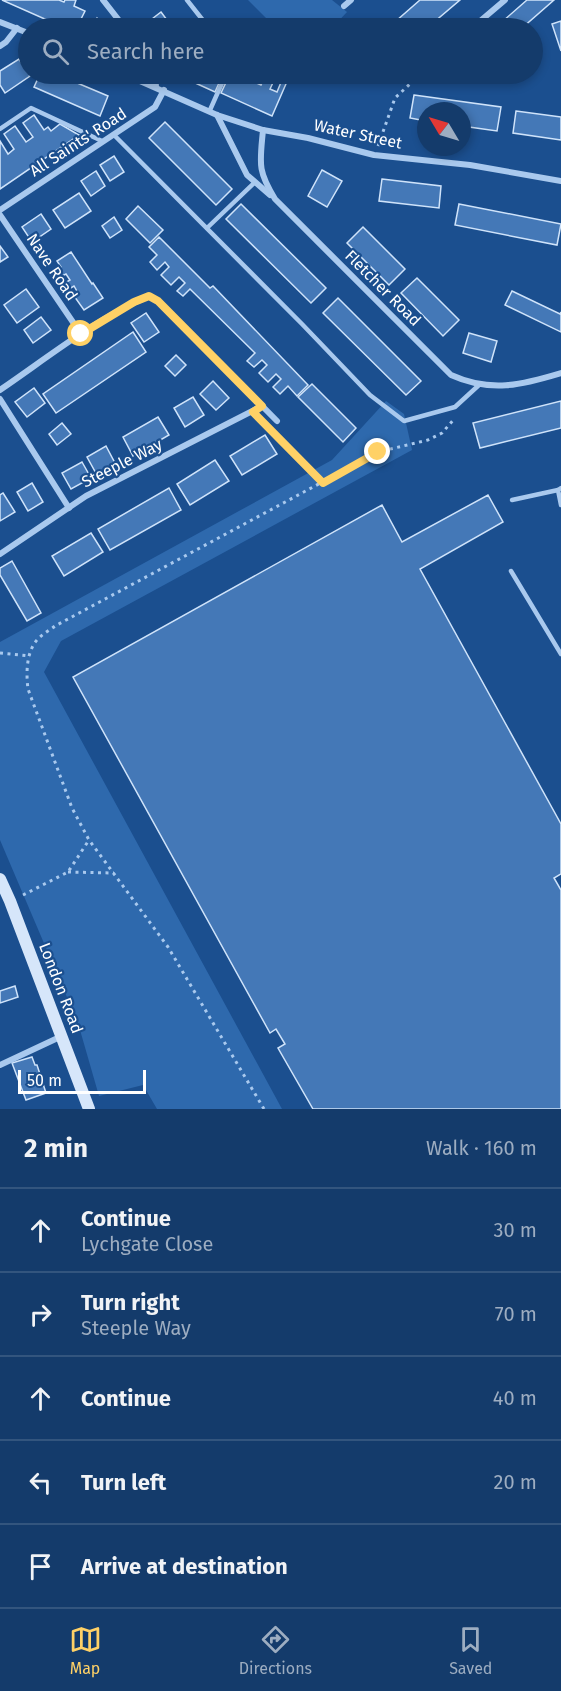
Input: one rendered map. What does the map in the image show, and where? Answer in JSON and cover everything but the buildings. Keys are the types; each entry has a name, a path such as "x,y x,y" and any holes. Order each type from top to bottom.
{"main road":[{"name":"London Road","path":"0,879 89,1109"}],"street":[{"path":"103,0 117,18"},
{"path":"344,6 351,0"},
{"path":"484,18 505,0"},
{"path":"0,22 17,28 0,46"},
{"name":"Water Street","path":"149,84 217,115 263,130 308,138 374,155 470,165 561,181"},
{"name":"All Saints' Road","path":"0,212 155,107 164,90"},
{"name":"Fletcher Road","path":"217,115 247,175 275,199 450,375 478,385"},
{"name":"Fletcher Road","path":"263,130 260,163 264,181 275,199"},
{"name":"Nave Road","path":"0,212 81,334"},
{"path":"0,390 81,334 134,302 149,296 158,301 277,421"},
{"path":"478,385 497,386 530,382 561,373"},
{"path":"0,399 69,508"},
{"name":"Steeple Way","path":"0,554 86,496 262,406"},
{"path":"0,1065 62,1036"}],"lane":[{"path":"187,0 201,18"},
{"path":"210,110 222,84"},
{"path":"0,129 31,108 102,141"},
{"path":"114,135 370,395 404,421 455,406 478,385"},
{"path":"207,228 255,182"},
{"path":"512,500 559,489 561,505"},
{"path":"511,571 561,654"}],"path":[{"path":"374,155 395,98 410,84"},
{"path":"253,412 323,483"},
{"path":"264,1109 168,947 89,840 72,808 28,689 26,671 30,656 37,639 55,626 378,452 428,440 442,433 460,412"},
{"path":"0,653 30,656"},
{"path":"68,872 89,840"},
{"path":"10,901 68,872 114,873"}],"shaded area":[{"path":"248,0 332,0 347,12 341,18 266,18"},
{"path":"386,401 404,414 412,450 61,641 44,672 282,1109 157,1109 143,1085 99,1096 78,1023 0,840 0,642 332,460"}],"route":[{"path":"81,334 134,302 149,296 158,301 262,406 253,412 323,483 378,452"}]}
